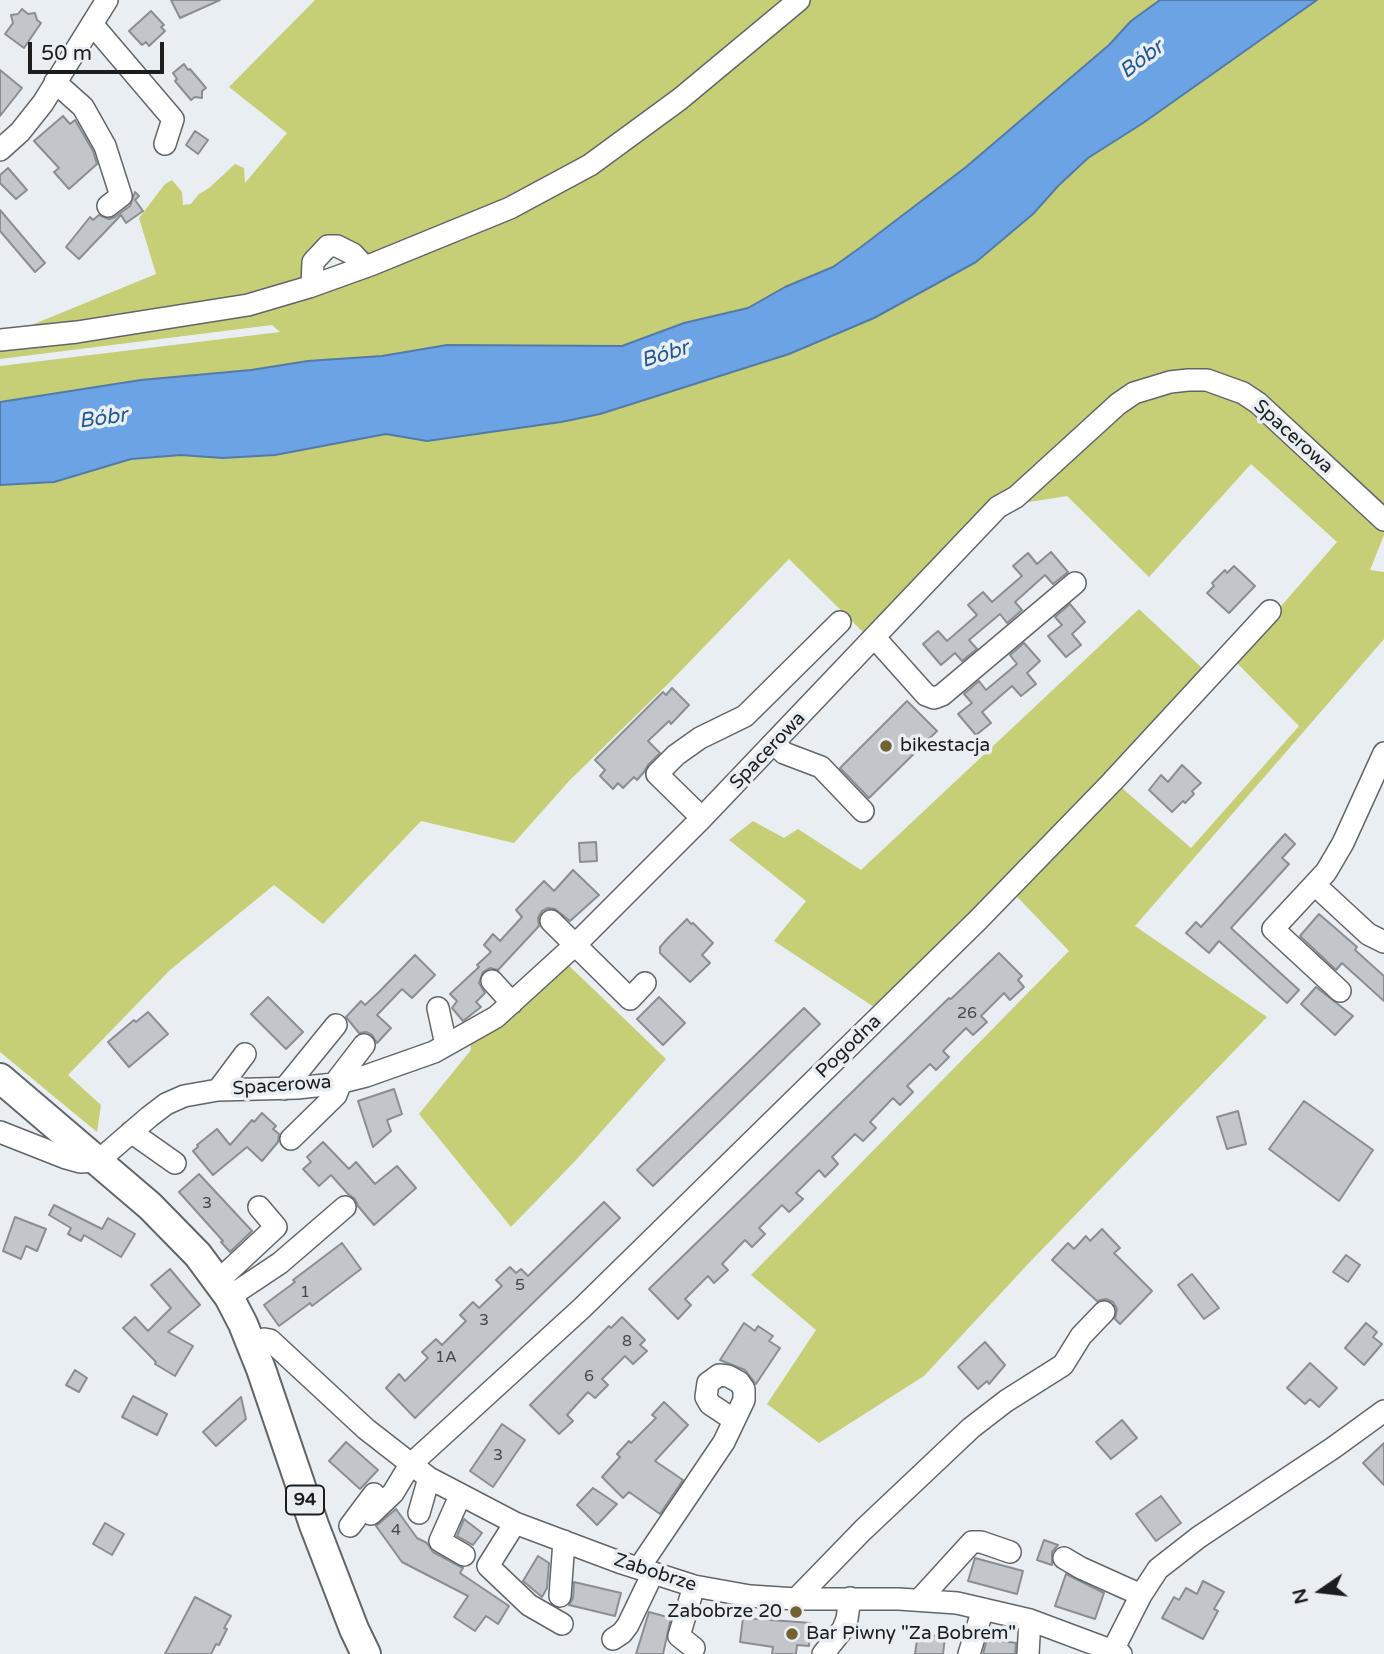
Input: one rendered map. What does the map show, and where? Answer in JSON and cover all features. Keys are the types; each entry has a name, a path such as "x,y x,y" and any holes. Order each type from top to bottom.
{"main road":[{"name":"94","path":"0,1078 150,1206 185,1240 223,1289 251,1343 314,1525 366,1654"}],"street":[{"path":"0,150 20,132 43,103 107,0"},
{"path":"0,340 76,332 248,304 365,267 510,208 590,165 680,99 799,0"},
{"path":"92,24 173,119 165,144"},
{"path":"55,82 83,107 105,145 121,196 108,206"},
{"path":"312,285 313,262 328,246 337,246 353,254 365,267"},
{"name":"Spacerowa","path":"98,1161 166,1104 184,1096 218,1090 284,1089 337,1083 390,1069 446,1045 496,1017 575,945 775,744 998,508 1016,497 1118,404 1134,393 1170,382 1207,380 1243,393 1258,403 1384,520"},
{"path":"875,638 926,695 934,698 942,695 1075,583"},
{"name":"Pogodna","path":"404,1461 582,1308 978,920 1112,782 1270,611"},
{"path":"702,818 657,774 676,755 700,738 745,716 840,622"},
{"path":"775,744 784,753 821,767 863,811"},
{"path":"1340,991 1273,929 1320,879 1343,842 1384,753"},
{"path":"1320,879 1368,934 1384,942"},
{"path":"551,922 630,999 645,983"},
{"path":"492,981 512,1003"},
{"path":"438,1007 446,1045"},
{"path":"284,1089 336,1025"},
{"path":"291,1139 336,1094 337,1083 363,1045"},
{"path":"218,1090 245,1054"},
{"path":"0,1132 66,1158 80,1162 98,1161"},
{"path":"131,1132 175,1163"},
{"path":"223,1289 276,1227 259,1207"},
{"path":"223,1289 280,1263 345,1207"},
{"path":"796,1599 863,1530 971,1428 1006,1401 1063,1364 1081,1336 1104,1312"},
{"name":"Zabobrze","path":"251,1343 270,1340 404,1461 460,1496 515,1523 646,1571 694,1586 737,1595 957,1603 1030,1620 1117,1652"},
{"path":"1117,1652 1141,1595 1158,1569 1199,1537 1384,1411"},
{"path":"613,1639 628,1625 646,1571 724,1442 734,1420"},
{"path":"371,1514 393,1493 404,1461"},
{"path":"350,1526 390,1472 404,1461"},
{"path":"419,1513 429,1478"},
{"path":"460,1496 440,1541 464,1555"},
{"path":"515,1523 488,1566 529,1605 562,1624"},
{"path":"559,1596 564,1541"},
{"path":"920,1600 972,1542 981,1542 1010,1552"},
{"path":"1064,1558 1141,1595"},
{"path":"694,1586 679,1636 694,1648"},
{"path":"823,1654 843,1629 850,1598"},
{"path":"969,1654 984,1609"},
{"path":"1028,1654 1030,1620"}],"green space":[{"path":"315,0 783,0 655,105 587,154 537,184 369,255 361,256 359,249 348,239 333,234 321,238 313,245 308,276 244,298 38,330 34,324 156,274 139,218 165,184 172,180 182,192 183,205 191,204 235,164 244,168 245,183 287,133 229,87"},
{"path":"799,0 1160,0 1131,21 1109,45 966,167 861,247 833,267 785,287 748,308 622,346 447,345 382,356 308,361 251,370 141,380 0,402 0,366 280,332 272,325 0,359 0,347 264,312 320,291 590,165"},
{"path":"1317,0 1384,0 1384,535 1370,570 1384,572 1384,639 1135,926 1267,1017 1027,1265 924,1376 819,1443 767,1404 816,1330 751,1275 1069,951 1004,883 874,1007 774,941 806,901 729,840 753,821 784,838 798,829 861,870 1139,609 1202,668 1108,776 1191,848 1299,726 1234,660 1337,542 1251,464 1149,577 1067,496 998,507 868,637 789,559 569,781 514,843 421,821 323,924 274,885 170,970 68,1075 101,1105 97,1132 0,1052 0,485 54,482 131,459 181,455 223,458 275,455 386,434 427,441 600,414 789,354 874,318 976,262 1033,214 1088,158 1143,123"},
{"path":"561,958 666,1059 576,1160 511,1227 419,1114 471,1050 469,1033"}],"water":[{"name":"Bóbr","path":"1160,0 1317,0 1143,123 1088,158 1033,214 976,262 874,318 789,354 600,414 561,422 427,441 386,434 275,455 223,458 181,455 131,459 54,482 0,485 0,402 141,380 251,370 308,361 382,356 447,345 622,346 684,323 748,308 785,287 833,267 861,247 966,167 1109,45 1131,21"}],"building":[{"path":"171,0 220,0 180,18"},
{"path":"22,9 28,14 35,13 41,23 24,48 5,34 13,23 11,15 18,14"},
{"path":"151,11 164,25 161,27 165,31 149,46 146,42 142,45 129,31"},
{"path":"184,64 206,88 202,91 202,98 195,97 191,100 175,81 177,79 173,73"},
{"path":"0,70 22,88 0,116"},
{"path":"63,116 70,124 75,120 93,151 97,164 69,189 54,172 59,168 34,141"},
{"path":"195,131 208,140 198,154 186,145"},
{"path":"8,168 27,190 16,199 0,183 0,175"},
{"path":"135,192 139,196 135,200 143,211 126,223 121,215 79,259 66,247 90,217 93,220 99,215 109,219 115,217 130,206"},
{"path":"0,210 45,263 35,272 0,231"},
{"path":"1051,552 1068,572 1053,584 1045,575 1015,602 1022,610 1007,623 1000,614 969,640 977,649 962,661 955,653 941,665 923,644 938,631 947,641 977,615 968,605 983,592 992,602 1022,576 1013,566 1028,553 1037,564"},
{"path":"1234,566 1255,586 1229,613 1207,593 1214,586 1212,583 1225,570 1227,573"},
{"path":"1070,604 1085,622 1072,634 1081,645 1066,657 1048,636 1062,625 1055,617"},
{"path":"1024,643 1040,661 1027,673 1036,684 1021,696 1012,686 982,712 991,723 976,735 958,714 972,703 964,694 979,681 986,690 1017,664 1010,655"},
{"path":"672,688 689,705 671,724 669,721 648,741 660,753 637,780 634,777 623,788 618,783 613,789 600,776 605,770 595,760 663,692 666,695"},
{"path":"907,701 937,731 869,798 840,768"},
{"path":"1182,765 1201,783 1185,803 1183,801 1172,812 1149,790 1161,775 1168,782"},
{"path":"1285,834 1295,844 1282,858 1289,864 1231,928 1299,990 1287,1003 1219,941 1209,953 1186,933 1196,922 1201,927"},
{"path":"596,842 597,861 580,862 579,843"},
{"path":"573,870 599,895 570,921 555,909 542,911 538,918 539,926 498,970 490,968 483,972 479,983 485,993 476,1002 481,1007 463,1021 452,1008 457,1001 450,994 491,952 484,945 493,934 500,941 522,917 516,910 544,881 554,891"},
{"path":"1319,914 1357,947 1355,950 1384,976 1384,1001 1342,963 1336,970 1300,936"},
{"path":"687,919 713,943 702,955 710,963 690,982 660,953 660,947"},
{"path":"999,953 1022,976 1018,980 1024,987 1010,1000 1004,993 981,1016 987,1022 973,1035 966,1028 943,1051 949,1057 936,1070 930,1064 907,1086 913,1092 900,1105 893,1098 870,1122 876,1128 863,1141 855,1134 832,1157 838,1164 825,1177 819,1170 796,1193 803,1199 789,1212 782,1205 759,1228 765,1234 752,1247 745,1240 722,1264 728,1270 714,1283 708,1276 685,1299 691,1305 678,1319 649,1289 949,998"},
{"path":"415,955 435,975 412,998 402,989 377,1015 391,1028 377,1043 372,1035 359,1033 346,1017 361,1001 365,1005"},
{"path":"1316,987 1353,1016 1335,1035 1301,1004"},
{"path":"268,997 303,1032 286,1049 251,1014"},
{"path":"659,997 685,1023 663,1045 637,1019"},
{"path":"804,1008 820,1024 653,1186 637,1170"},
{"path":"148,1012 168,1034 129,1067 108,1042"},
{"path":"394,1089 402,1114 387,1120 391,1131 373,1147 358,1101"},
{"path":"1304,1101 1373,1150 1339,1201 1269,1149"},
{"path":"1238,1111 1246,1144 1227,1149 1217,1117"},
{"path":"262,1113 276,1126 273,1129 279,1134 278,1142 262,1161 247,1147 213,1175 193,1151 197,1145 217,1129 230,1145 252,1120 254,1122"},
{"path":"323,1142 349,1169 356,1162 375,1184 397,1166 416,1188 374,1225 355,1199 331,1175 319,1186 303,1169 311,1162 307,1157"},
{"path":"199,1174 252,1231 230,1252 179,1192"},
{"path":"604,1202 620,1218 415,1418 386,1388 399,1374 405,1381 428,1358 422,1352 436,1339 442,1345 466,1321 460,1315 473,1302 479,1308 502,1286 496,1280 510,1267 516,1273 521,1269 528,1276"},
{"path":"54,1205 102,1229 108,1218 135,1234 121,1257 84,1235 81,1241 68,1234 71,1228 49,1215"},
{"path":"15,1217 46,1229 37,1251 26,1246 21,1259 3,1251"},
{"path":"1102,1229 1120,1248 1114,1253 1152,1291 1120,1324 1115,1319 1117,1309 1113,1302 1106,1299 1097,1301 1052,1260 1068,1243 1074,1249 1086,1236 1090,1241"},
{"path":"342,1243 361,1269 312,1306 310,1303 279,1326 264,1305"},
{"path":"1346,1255 1360,1265 1348,1282 1333,1272"},
{"path":"170,1269 200,1305 168,1332 193,1346 175,1376 155,1364 123,1328 135,1317 148,1331 171,1308 151,1285"},
{"path":"1192,1274 1219,1308 1204,1319 1178,1285"},
{"path":"622,1317 645,1340 640,1345 647,1351 633,1364 625,1356 602,1379 608,1385 595,1398 588,1392 567,1415 573,1421 559,1434 530,1405 609,1326 611,1328"},
{"path":"744,1323 755,1331 758,1326 773,1336 769,1341 780,1348 756,1384 745,1370 720,1360"},
{"path":"1366,1323 1377,1332 1373,1337 1382,1344 1364,1365 1345,1348"},
{"path":"985,1342 1005,1365 989,1384 987,1381 978,1389 958,1367"},
{"path":"1310,1363 1337,1388 1319,1407 1310,1399 1305,1404 1287,1388"},
{"path":"75,1370 87,1378 79,1392 66,1385"},
{"path":"133,1396 167,1414 157,1435 122,1417"},
{"path":"241,1397 246,1419 216,1446 203,1432"},
{"path":"664,1402 688,1425 655,1461 683,1480 660,1514 629,1492 623,1498 602,1477 620,1457 617,1454 656,1418 652,1415"},
{"path":"1122,1420 1137,1438 1111,1459 1096,1442"},
{"path":"502,1424 525,1440 493,1487 470,1471"},
{"path":"346,1442 378,1470 360,1489 329,1461"},
{"path":"1384,1443 1384,1485 1363,1463"},
{"path":"593,1488 617,1504 597,1525 577,1505"},
{"path":"1161,1496 1181,1523 1156,1541 1136,1514"},
{"path":"396,1509 417,1538 427,1543 433,1552 463,1568 460,1573 509,1606 498,1624 486,1616 475,1631 454,1617 468,1596 402,1562 376,1526"},
{"path":"464,1519 482,1533 473,1545 457,1536"},
{"path":"105,1523 124,1534 112,1555 93,1544"},
{"path":"1044,1540 1058,1545 1052,1552 1052,1565 1037,1560"},
{"path":"538,1556 549,1563 547,1588 542,1597 523,1581"},
{"path":"975,1558 1023,1571 1017,1594 968,1581"},
{"path":"1066,1574 1104,1593 1095,1619 1055,1606"},
{"path":"1203,1581 1224,1592 1214,1609 1218,1611 1203,1639 1162,1618 1174,1597 1179,1600 1186,1588 1197,1594"},
{"path":"574,1582 621,1593 615,1616 569,1605 573,1598"},
{"path":"195,1597 231,1616 219,1645 216,1644 211,1654 165,1654"},
{"path":"649,1612 671,1618 663,1654 636,1654"},
{"path":"743,1618 811,1623 809,1646 797,1645 796,1654 772,1654 773,1647 740,1642"},
{"path":"918,1633 945,1637 943,1654 915,1654"},
{"path":"987,1639 1016,1643 1015,1654 983,1654"}],"place":[{"name":"bikestacja","path":"886,746"},
{"name":"Zabobrze 20","path":"796,1612"},
{"name":"Bar Piwny \"Za Bobrem\"","path":"792,1634"}]}
